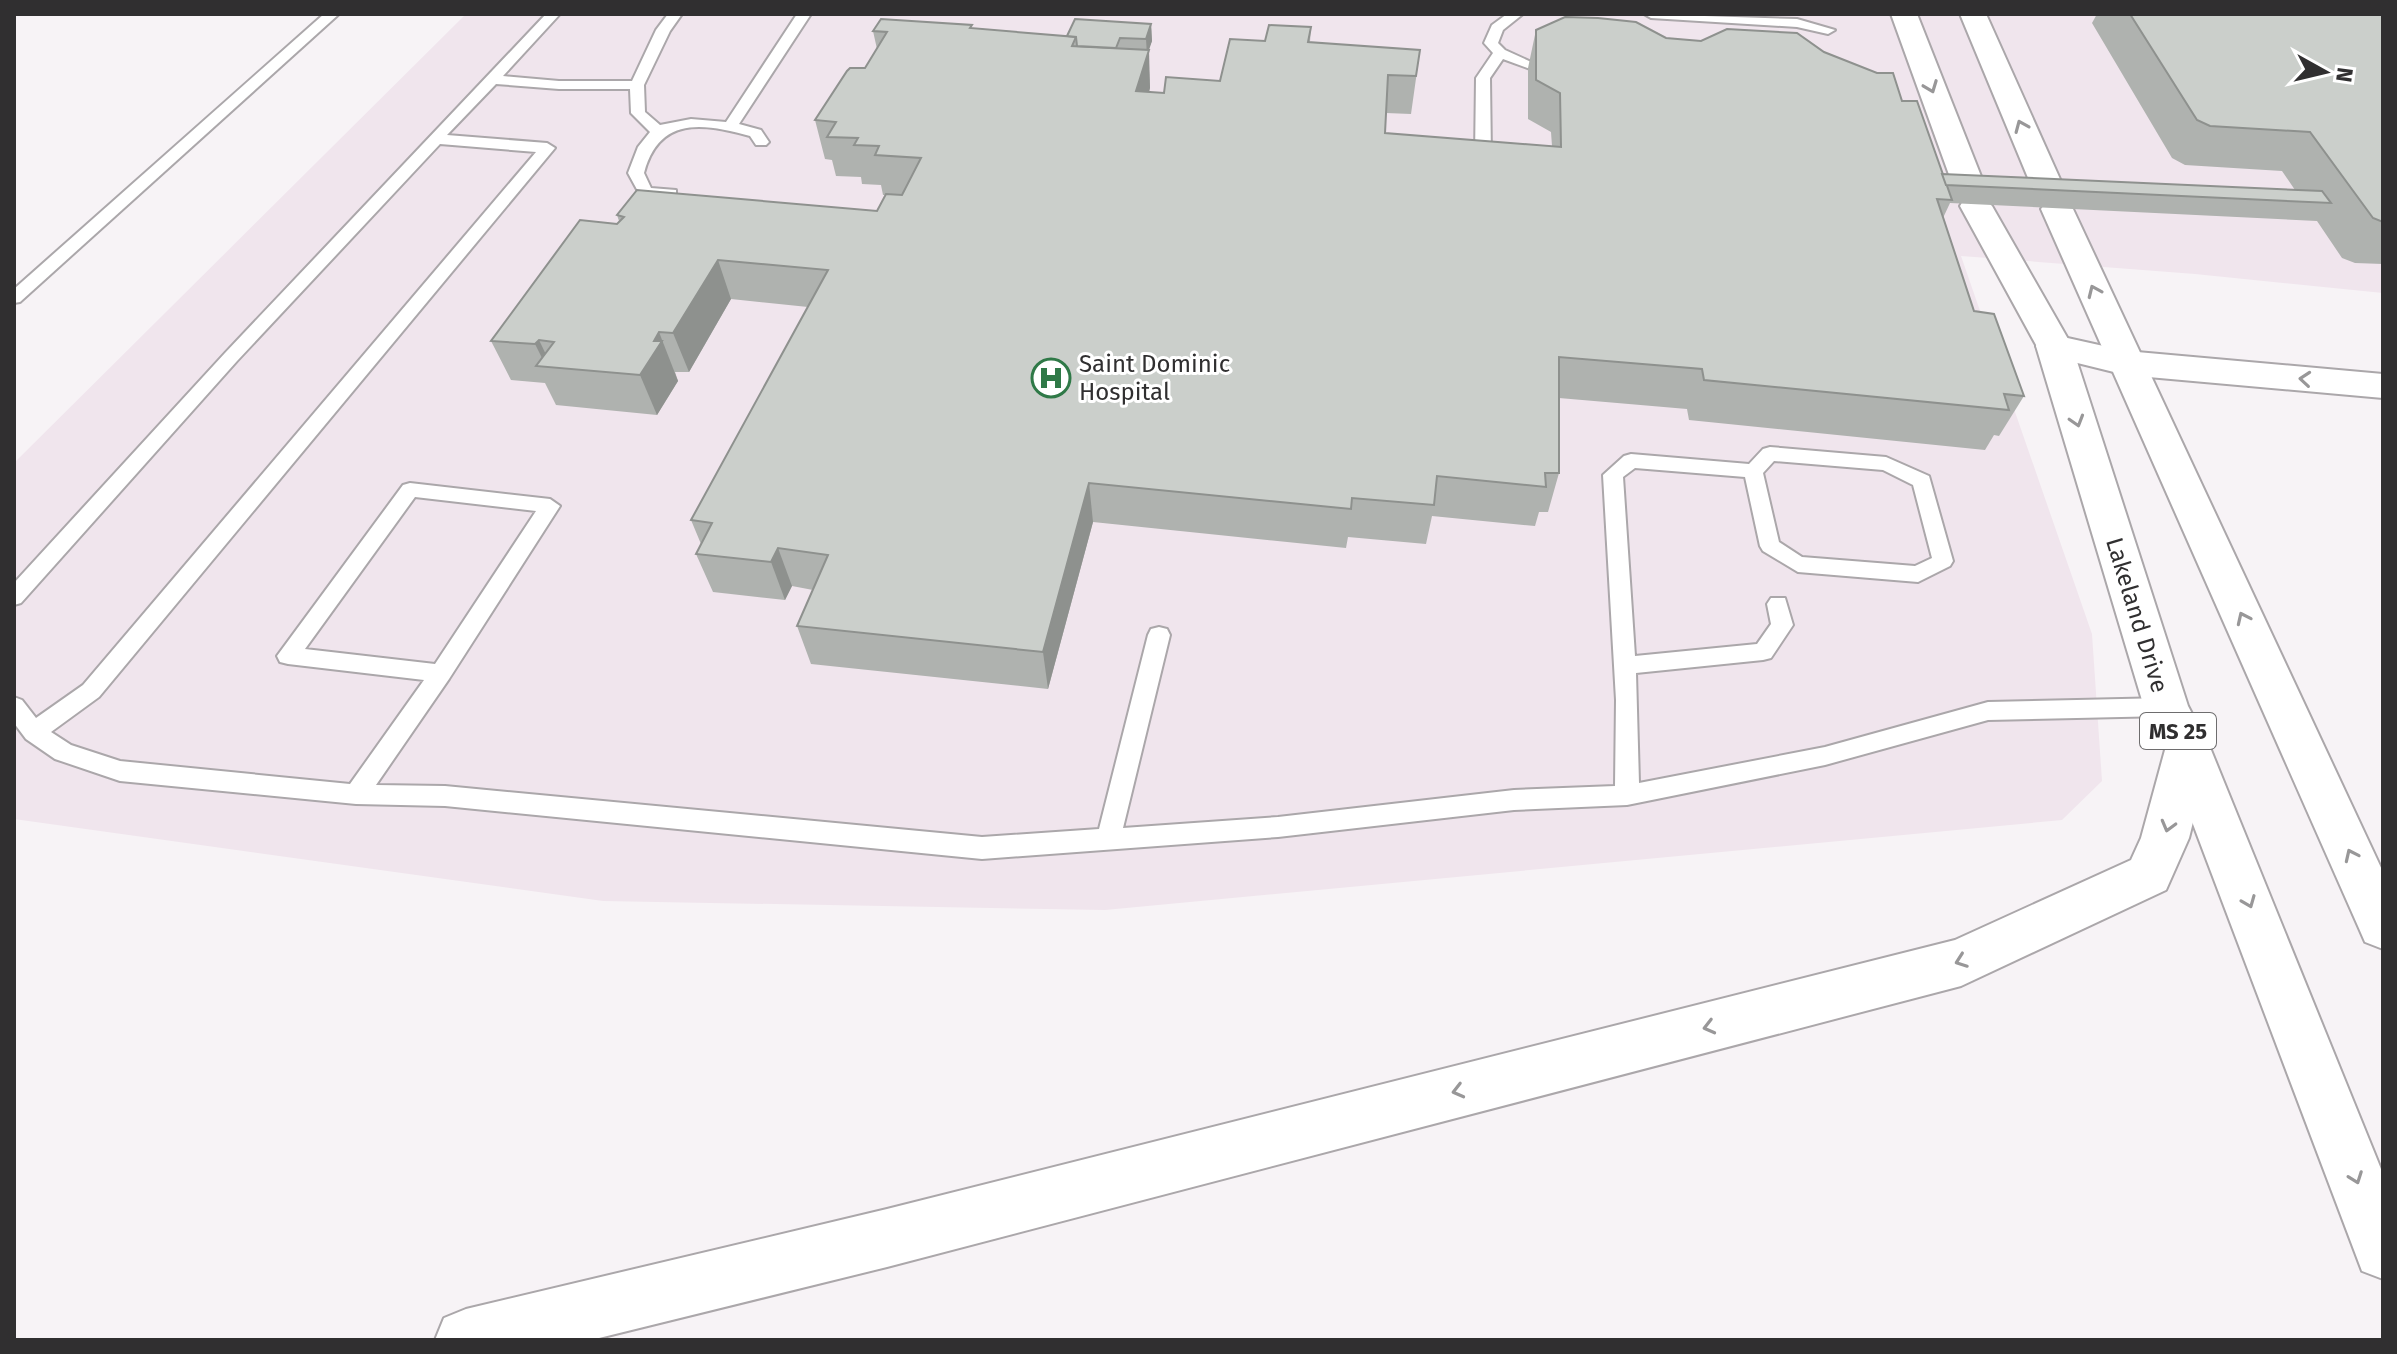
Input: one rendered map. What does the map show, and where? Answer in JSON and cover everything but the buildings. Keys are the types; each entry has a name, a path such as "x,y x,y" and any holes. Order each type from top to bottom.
{"main road":[{"name":"Lakeland Drive","path":"1904,14 1974,200 2054,346 2177,729 2329,1105 2383,1250"},
{"path":"1973,14 2126,363 2383,926"},
{"path":"2054,346 2126,363 2383,386"},
{"path":"466,1340 887,1238 1961,962 2149,875 2165,838 2177,729"}],"lane":[{"path":"14,298 332,14"},
{"path":"14,597 231,357 553,14"},
{"path":"658,131 638,113 637,85 663,30 675,14"},
{"path":"731,125 804,14"},
{"path":"1516,14 1497,28 1491,43 1500,53 1533,66"},
{"path":"1651,14 1672,21 1801,19 1828,30"},
{"path":"1801,19 1811,41"},
{"path":"1483,157 1483,78 1500,53"},
{"path":"492,79 559,85 637,85"},
{"path":"670,193 646,192 636,173 641,153 658,131 690,124 731,125 756,133 761,142"},
{"path":"34,732 91,691 547,148 436,139"},
{"path":"1627,795 1625,666 1613,475 1631,461 1753,471 1770,454 1886,464 1922,481 1943,561 1918,574 1798,564 1770,546 1753,471"},
{"path":"356,794 441,673 550,506 410,490 288,656 441,673"},
{"path":"1625,666 1763,652 1782,625 1778,604"},
{"path":"1108,840 1159,635"},
{"path":"14,706 34,732 63,752 120,771 356,794 445,796 982,848 1278,827 1514,800 1627,795 1825,756 1988,711 2177,729"}],"shaded area":[{"name":"Saint Dominic Hospital","path":"466,14 2383,14 2383,293 2195,274 1961,256 2092,634 2102,781 2062,820 1105,910 603,901 14,819 14,463"}],"place":[{"name":"Saint Dominic Hospital","path":"1051,378"}]}
